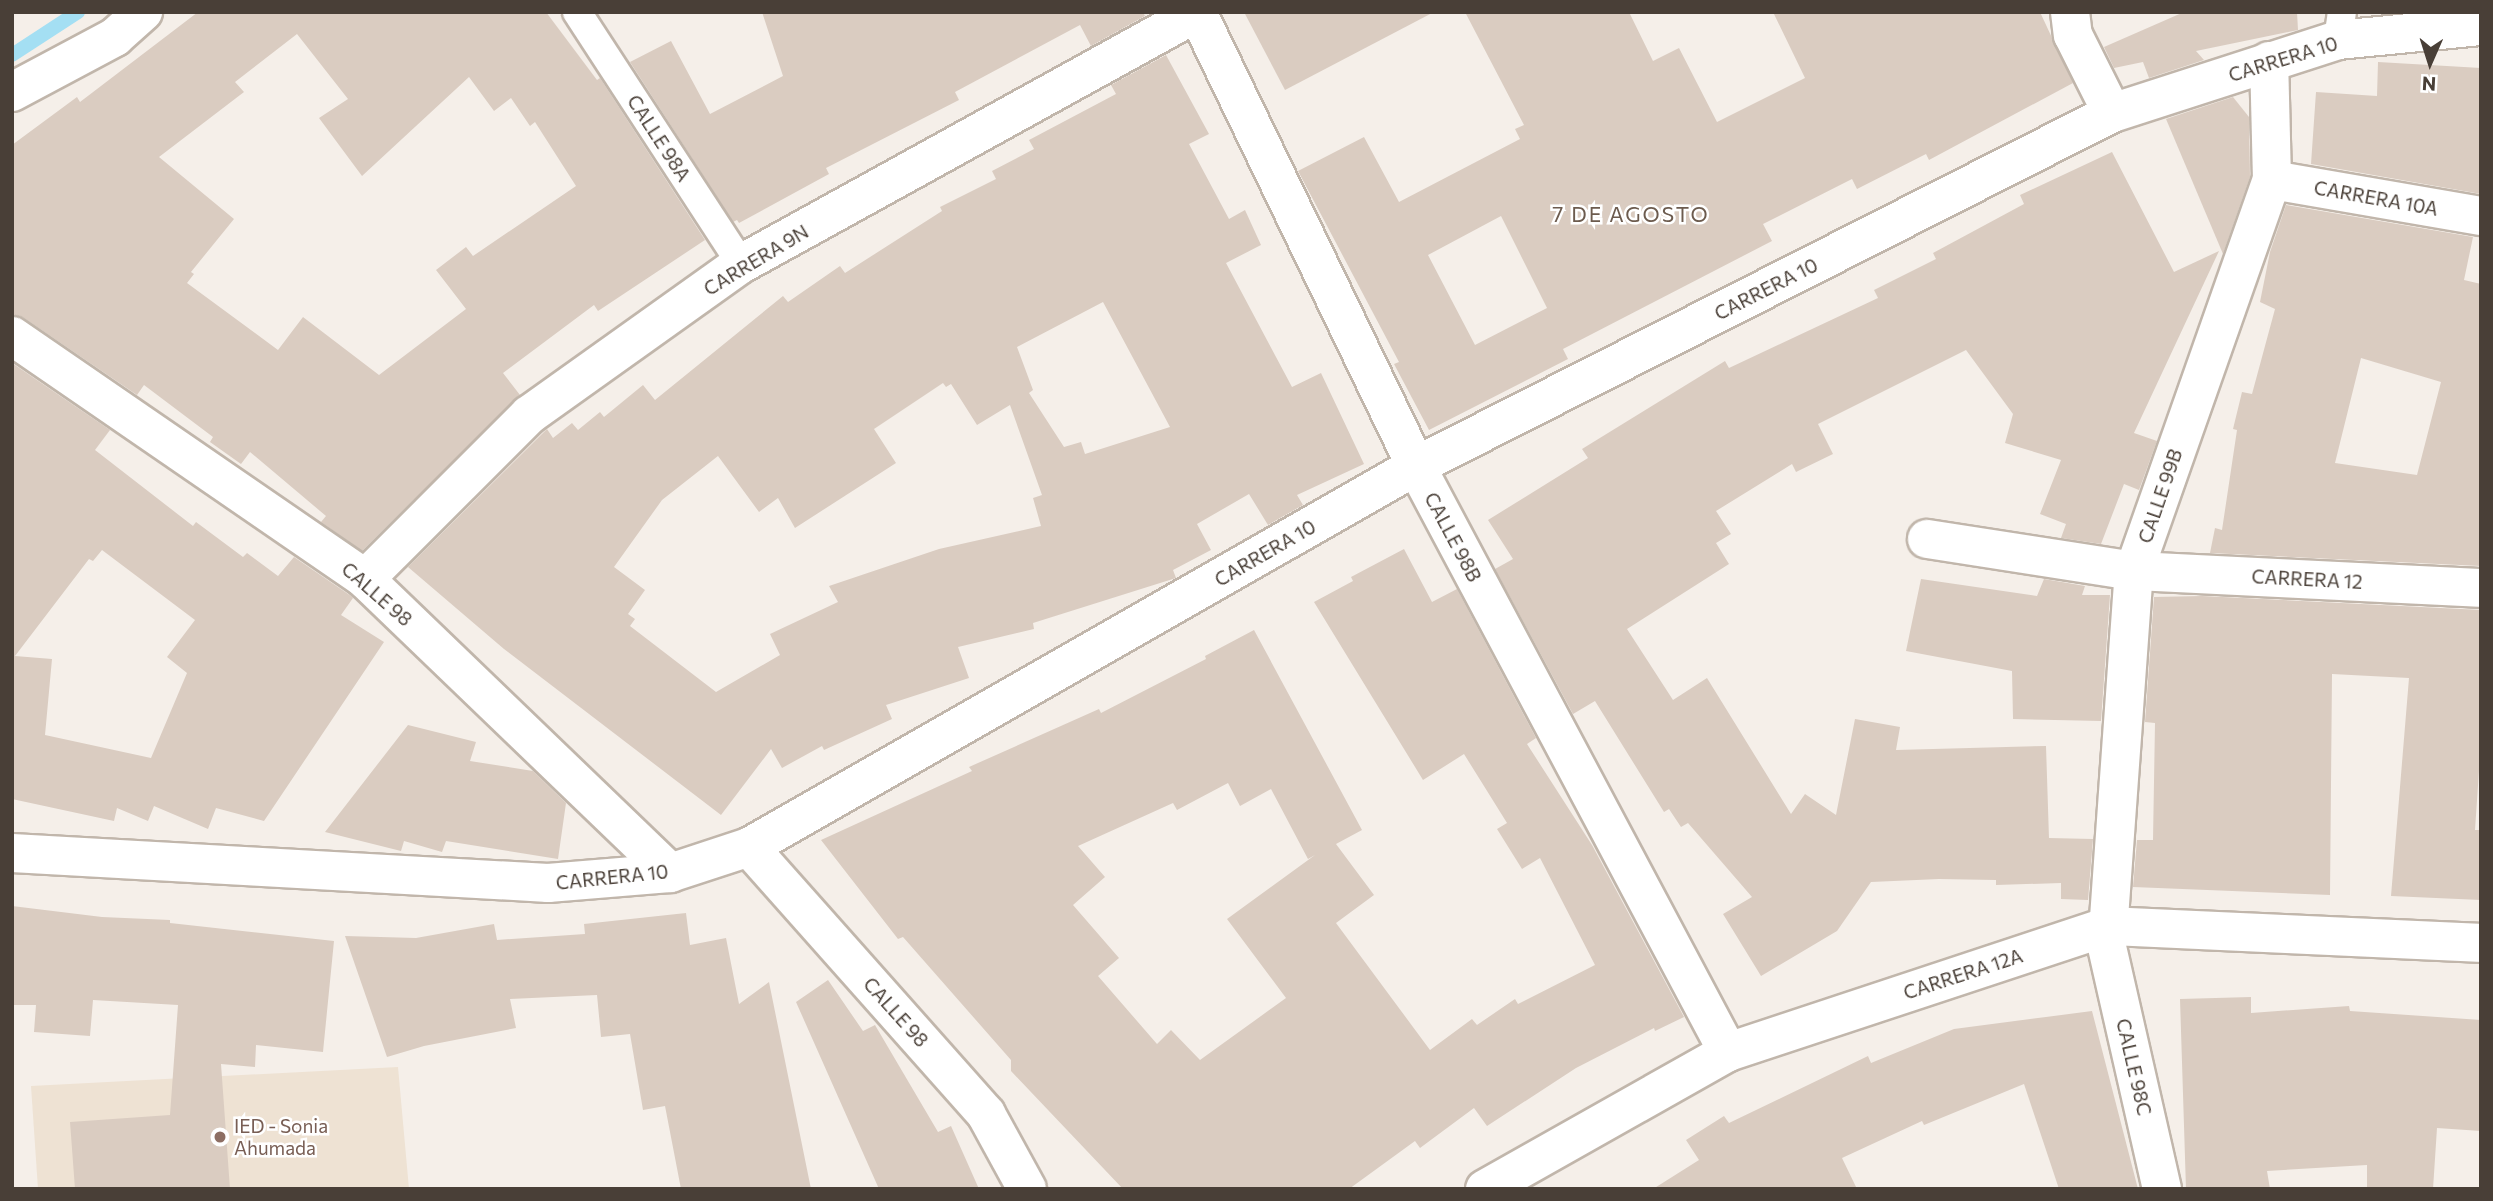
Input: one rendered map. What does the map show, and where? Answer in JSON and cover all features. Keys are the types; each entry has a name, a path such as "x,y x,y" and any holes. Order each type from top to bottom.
{"street":[{"path":"12,92 115,37 143,12"},
{"name":"CARRERA 9N","path":"365,579 529,415 741,264 1198,12"},
{"name":"CALLE 98B","path":"1198,12 1416,466 1728,1052"},
{"path":"2070,12 2073,34 2112,113"},
{"name":"CARRERA 10","path":"12,853 548,883 670,873 749,847 1416,466 2112,113 2269,61 2340,26 2481,26"},
{"name":"CALLE 99B","path":"2108,936 2134,570 2272,180 2269,61"},
{"name":"CARRERA 10A","path":"2272,180 2481,216"},
{"name":"CALLE 98","path":"12,336 365,579 670,873"},
{"name":"CARRERA 12","path":"1927,539 2134,570 2481,588"},
{"name":"CALLE 98","path":"749,847 986,1114 1027,1189"},
{"name":"CARRERA 12A","path":"1485,1189 1728,1052 2108,936 2481,943"},
{"name":"CALLE 98C","path":"2108,936 2162,1189"}],"lane":[{"name":"CALLE 98A","path":"578,12 741,264"}],"shaded area":[{"name":"IED - Sonia Ahumada","path":"398,1067 409,1189 38,1189 31,1086"}],"building":[{"path":"198,12 546,12 597,80 600,78 705,240 598,311 594,305 503,373 520,395 362,551 321,522 326,516 250,452 241,464 210,442 213,437 144,385 137,395 24,318 12,314 12,145 77,97 80,102","holes":["297,34 348,99 319,118 362,176 469,77 494,111 511,98 530,126 535,122 576,186 473,256 466,247 436,270 466,309 379,375 303,317 278,350 187,283 194,274 191,272 234,219 159,157 244,92 235,82"]},
{"path":"762,12 1143,12 1145,16 1091,46 1080,25 955,92 959,100 826,168 829,174 739,223 737,220 733,222 630,62 671,41 710,114 783,76"},
{"path":"1244,12 1434,12 1285,90"},
{"path":"1465,12 1629,12 1653,61 1679,48 1717,122 1805,78 1773,12 2040,12 2073,83 1929,160 1926,154 1857,189 1852,179 1763,224 1772,241 1563,349 1568,359 1429,430 1394,364 1399,362 1298,171 1364,137 1399,202 1520,139 1515,129 1524,125","holes":["1501,216 1547,308 1475,345 1428,255"]},
{"path":"2184,12 2297,12 2298,30 2196,51 2204,60 2149,78 2143,62 2114,68 2104,47"},
{"path":"1166,55 1209,134 1189,144 1229,219 1245,210 1261,245 1226,263 1292,387 1321,373 1364,464 1297,495 1303,505 1268,525 1249,494 1197,524 1211,550 1173,570 1176,578 1033,623 1034,629 958,647 969,678 886,705 892,719 824,750 822,746 782,768 771,749 721,815 504,649 408,567 547,429 553,438 572,423 578,430 600,412 604,417 643,385 655,400 783,296 788,302 840,266 845,273 942,211 940,207 996,179 992,171 1034,149 1029,140 1116,94 1111,85","holes":["1103,302 1170,427 1085,454 1081,442 1064,447 1029,393 1033,390 1017,347","943,383 946,387 951,384 977,425 1010,405 1042,495 1033,498 1041,526 939,549 829,586 838,602 770,634 780,655 716,692 630,626 635,619 628,614 645,590 614,567 662,500 718,456 759,512 778,498 795,528 896,463 874,429"]},
{"path":"2378,62 2481,68 2481,194 2311,164 2316,92 2377,96"},
{"path":"2233,97 2249,117 2250,177 2223,254 2166,119"},
{"path":"2112,152 2174,272 2219,251 2134,433 2157,441 2139,490 2124,484 2101,544 2061,538 2066,524 2040,514 2061,460 2005,443 2013,414 1966,350 1818,424 1833,454 1796,472 1792,464 1716,511 1731,534 1716,543 1729,564 1627,629 1673,700 1707,678 1791,814 1805,794 1836,815 1855,719 1900,727 1896,750 2046,746 2049,838 2093,839 2088,900 2061,899 2061,883 1996,885 1996,880 1939,879 1871,882 1837,931 1761,976 1723,914 1752,897 1688,823 1681,827 1669,809 1664,812 1595,701 1573,714 1495,569 1513,559 1488,520 1588,458 1582,449 1725,361 1729,368 1878,298 1874,290 1936,259 1933,253 2024,204 2020,195"},
{"path":"2286,205 2473,237 2464,280 2481,284 2481,566 2210,553 2215,528 2222,530 2237,430 2233,429 2242,392 2252,394 2275,309 2260,302 2270,252","holes":["2361,358 2441,382 2417,475 2335,463"]},
{"path":"12,363 110,430 95,450 193,526 196,522 243,557 247,553 278,576 294,557 351,596 353,598 341,615 384,642 264,821 216,808 208,829 154,806 148,821 117,808 114,821 12,799","holes":["102,550 195,620 167,657 187,673 151,758 45,735 52,659 15,656 89,559 93,561"]},
{"path":"1404,549 1432,602 1457,589 1536,738 1527,744 1592,845 1684,1017 1655,1031 1654,1028 1576,1068 1487,1126 1474,1108 1420,1148 1415,1141 1349,1189 1123,1189 1011,1071 1011,1060 903,937 898,939 821,840 972,771 969,767 1099,709 1101,713 1206,659 1205,656 1254,630 1362,830 1336,844 1374,895 1336,923 1430,1050 1472,1019 1477,1025 1515,999 1518,1004 1595,965 1540,858 1522,869 1497,829 1507,823 1464,754 1423,780 1314,602 1353,581 1351,577","holes":["1228,783 1240,806 1271,789 1308,859 1315,855 1227,919 1286,998 1200,1060 1171,1030 1157,1044 1098,976 1119,958 1073,905 1105,877 1078,846 1173,803 1177,810"]},
{"path":"1921,579 2037,596 2044,579 2085,586 2082,595 2110,595 2101,721 2013,719 2012,671 1906,651"},
{"path":"2202,596 2481,610 2481,741 2475,830 2481,830 2481,900 2391,896 2409,678 2332,674 2330,895 2133,887 2137,840 2153,840 2155,723 2145,722 2154,597"},
{"path":"408,725 476,742 470,761 533,771 566,803 558,859 446,841 442,852 404,841 401,851 325,832"},
{"path":"12,906 102,917 170,920 170,923 334,941 323,1052 256,1045 255,1067 221,1064 230,1189 75,1189 70,1122 170,1115 178,1005 93,1000 90,1036 34,1032 36,1005 12,1005"},
{"path":"686,913 690,945 726,938 739,1004 769,982 811,1189 681,1189 665,1106 643,1110 630,1034 601,1037 597,995 510,999 516,1028 424,1046 387,1057 345,936 416,938 494,924 497,940 585,934 584,924"},
{"path":"828,980 863,1031 875,1025 938,1132 951,1126 979,1189 879,1189 796,1002"},
{"path":"2251,997 2251,1013 2349,1006 2350,1011 2481,1020 2481,1131 2437,1128 2433,1189 2367,1189 2367,1165 2267,1171 2270,1189 2186,1189 2180,999"},
{"path":"2092,1011 2138,1189 2059,1189 2024,1084 1924,1125 1922,1121 1842,1158 1857,1189 1653,1189 1699,1160 1686,1140 1724,1116 1729,1123 1868,1056 1871,1063 1954,1029"}],"waterway":[{"path":"12,55 78,12"}],"place":[{"name":"IED - Sonia Ahumada","path":"220,1137"}],"district":[{"name":"7 DE AGOSTO","path":"1631,214"}]}
